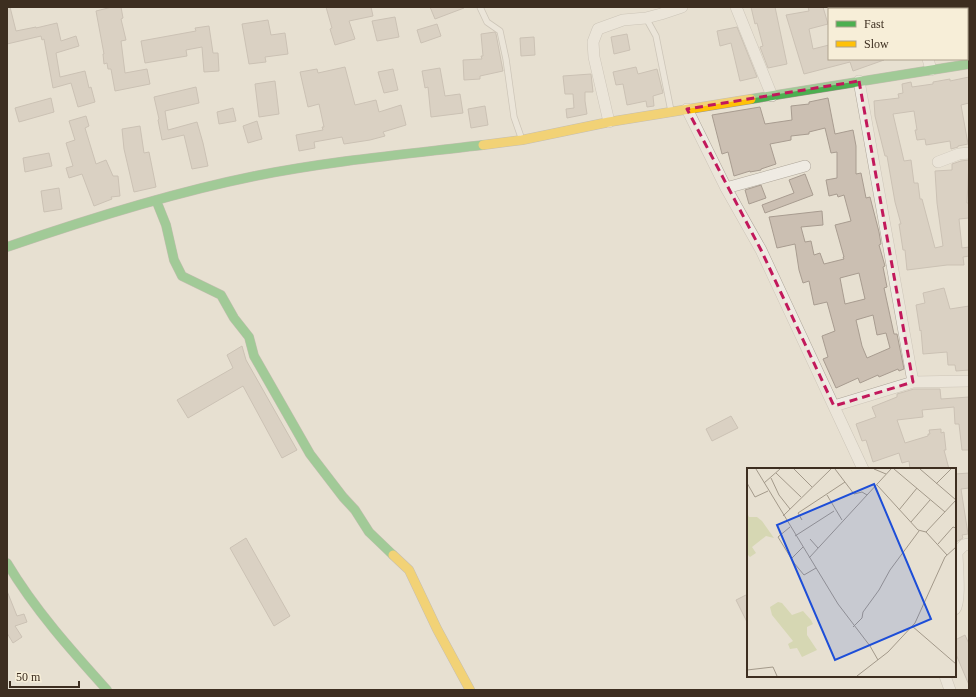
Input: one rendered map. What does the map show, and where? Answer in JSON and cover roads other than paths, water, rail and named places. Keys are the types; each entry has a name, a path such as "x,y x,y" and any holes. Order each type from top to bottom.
{"street":[{"path":"609,122 594,58 593,42 598,29 623,20 646,18 682,7"},
{"path":"736,7 772,96"},
{"path":"7,247 50,232 156,200 255,176 325,165 522,140 609,122 859,81 929,64 969,64"},
{"path":"859,81 913,382"},
{"path":"687,109 726,188 761,250 863,468"},
{"path":"938,162 960,154 969,153"},
{"path":"726,188 805,166"},
{"path":"156,200 166,225 174,260 182,276 221,295 234,318 249,337 254,356 310,454 343,498 355,510 369,532 409,570 470,690"},
{"path":"834,406 913,382 969,381"},
{"path":"956,608 958,594 957,552 964,545 969,544"},
{"path":"7,563 20,586 55,631 107,690"},
{"path":"945,677 950,690"}],"lane":[{"path":"480,7 487,22 500,30 506,59 514,117 522,140"},
{"path":"646,18 656,36 671,112"}]}
